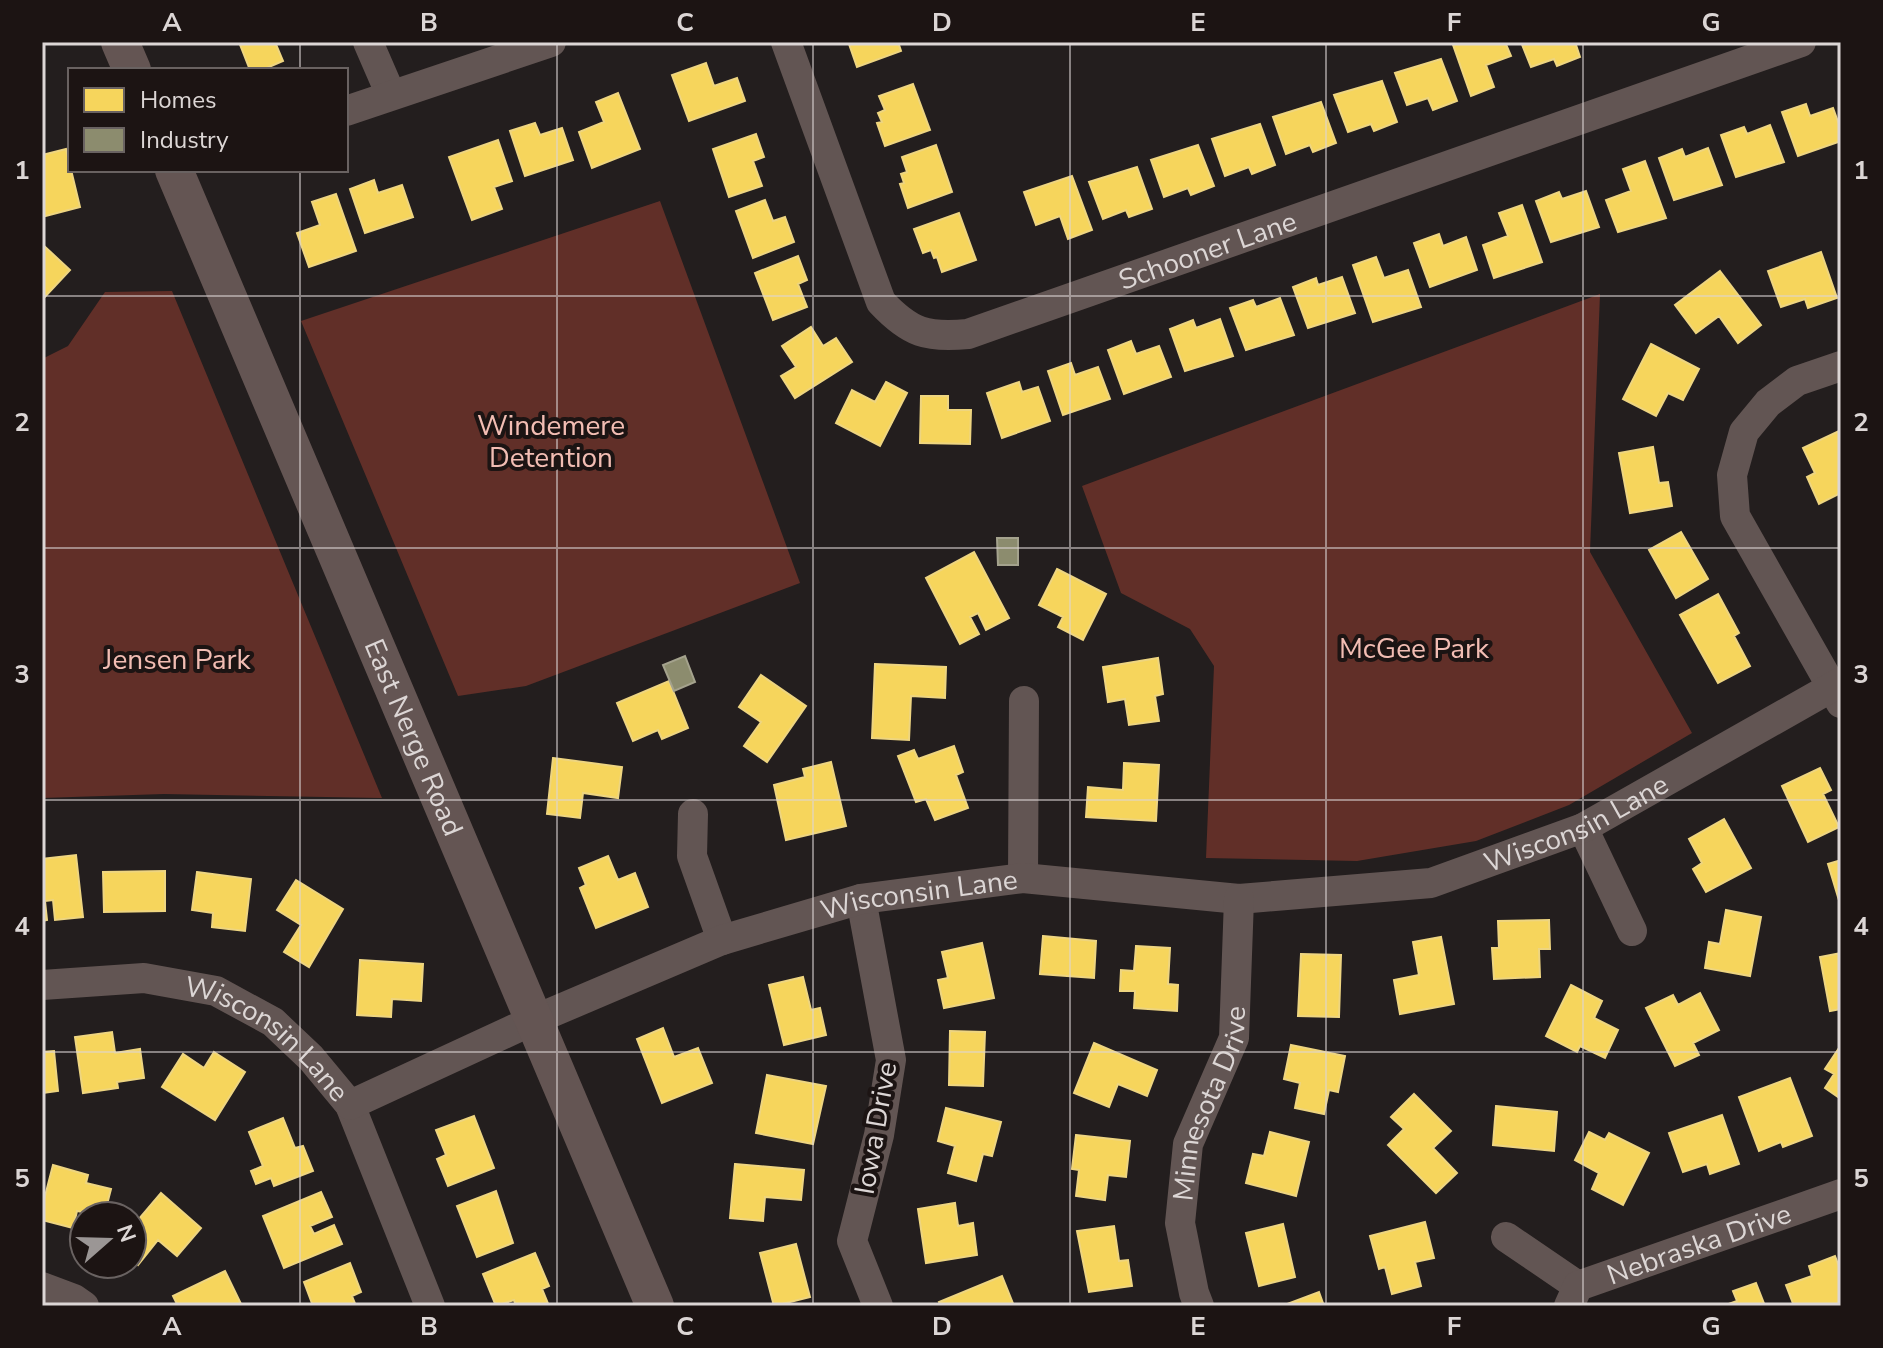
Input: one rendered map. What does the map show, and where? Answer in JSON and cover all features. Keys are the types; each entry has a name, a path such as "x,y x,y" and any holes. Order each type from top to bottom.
{"main road":[{"path":"120,42 131,68"},
{"name":"East Nerge Road","path":"179,172 655,1306"}],"street":[{"path":"368,42 391,95"},
{"path":"348,110 551,42"},
{"name":"Schooner Lane","path":"786,42 881,302 899,322 921,333 941,337 968,334 1801,42"},
{"path":"1838,691 1735,516 1732,475 1744,432 1768,403 1797,381 1841,366"},
{"name":"Wisconsin Lane","path":"42,985 144,978 216,991 273,1022 311,1058 350,1105 534,1020 722,940 861,899 1023,878 1239,899 1431,883 1583,828 1838,691"},
{"path":"1023,878 1024,701"},
{"path":"693,814 692,856 722,940"},
{"path":"1583,828 1632,931"},
{"name":"Iowa Drive","path":"861,899 891,1060 879,1135 852,1241 878,1306"},
{"name":"Minnesota Drive","path":"1199,1306 1180,1223 1188,1144 1234,1038 1239,899"},
{"path":"350,1105 430,1306"},
{"name":"Nebraska Drive","path":"1574,1296 1841,1194"},
{"path":"1506,1237 1574,1296"},
{"path":"42,1287 84,1306"}],"green space":[{"name":"Windemere Detention","path":"660,201 800,583 526,686 458,696 301,321"},
{"name":"Jensen Park","path":"172,291 382,798 164,794 42,798 42,359 68,346 105,292"},
{"name":"McGee Park","path":"1600,294 1590,552 1692,733 1569,805 1476,841 1357,861 1206,858 1214,666 1190,629 1121,593 1082,486"}],"building: Homes":[{"path":"239,42 275,42 283,61 267,68 249,68"},
{"path":"898,42 901,51 857,67 849,44"},
{"path":"1452,42 1505,42 1511,56 1486,65 1494,87 1471,96"},
{"path":"1521,42 1575,42 1580,57 1557,66 1554,59 1531,67"},
{"path":"1441,59 1457,101 1433,110 1428,98 1407,105 1395,73"},
{"path":"706,63 714,86 737,78 745,101 689,121 672,75"},
{"path":"1382,81 1397,122 1374,131 1371,124 1348,132 1334,95"},
{"path":"913,84 930,130 885,146 877,123 882,122 878,113 885,110 879,96"},
{"path":"618,93 640,149 592,168 579,132 604,122 596,102"},
{"path":"1321,102 1336,143 1313,152 1310,145 1286,154 1273,117"},
{"path":"1806,104 1810,116 1833,108 1841,130 1841,141 1798,156 1782,112"},
{"path":"535,123 540,135 562,128 573,160 525,176 510,131"},
{"path":"1260,124 1275,165 1252,174 1249,167 1225,176 1212,139"},
{"path":"1770,125 1784,162 1736,177 1721,135 1744,127 1747,134"},
{"path":"756,134 764,157 753,161 762,186 729,197 713,149"},
{"path":"498,140 512,181 494,187 502,209 472,220 449,157"},
{"path":"936,145 952,192 908,208 900,184 904,183 901,174 907,172 902,157"},
{"path":"1198,145 1214,186 1191,195 1188,188 1164,197 1151,160"},
{"path":"1708,148 1722,185 1674,200 1659,158 1682,149 1685,157"},
{"path":"66,149 68,172 72,172 80,207 42,217 42,155"},
{"path":"1645,161 1666,218 1618,232 1606,200 1631,191 1623,169"},
{"path":"1137,167 1152,209 1129,217 1126,210 1103,219 1089,182"},
{"path":"1072,176 1092,230 1068,239 1060,216 1036,225 1024,192"},
{"path":"374,180 378,193 402,185 413,217 365,233 350,189"},
{"path":"1586,191 1599,227 1551,242 1536,201 1559,192 1562,199"},
{"path":"336,194 356,251 309,267 297,233 320,225 312,202"},
{"path":"765,200 773,221 785,217 794,242 753,258 736,211"},
{"path":"1522,205 1542,262 1494,278 1483,245 1508,236 1499,213"},
{"path":"959,213 976,260 942,272 931,250 923,253 914,229"},
{"path":"1439,234 1443,246 1466,237 1477,270 1430,287 1414,243"},
{"path":"42,244 70,270 42,300"},
{"path":"1821,252 1837,298 1808,308 1805,299 1781,307 1768,271"},
{"path":"798,256 807,280 798,284 807,307 773,320 755,273"},
{"path":"1376,257 1384,278 1408,270 1421,307 1373,322 1353,265"},
{"path":"1720,271 1761,325 1738,343 1719,316 1696,333 1675,305"},
{"path":"1342,277 1355,313 1308,328 1293,287 1316,278 1318,285"},
{"path":"1280,298 1294,335 1246,350 1230,308 1253,300 1256,307"},
{"path":"1220,319 1233,356 1185,371 1170,329 1193,320 1196,328"},
{"path":"811,327 823,346 836,338 852,362 795,398 781,376 796,367 782,346"},
{"path":"1131,341 1136,354 1159,346 1171,377 1124,394 1108,350"},
{"path":"1651,344 1699,369 1683,400 1668,393 1656,416 1623,399"},
{"path":"1071,363 1075,375 1098,367 1110,399 1063,415 1048,371"},
{"path":"886,382 907,393 880,446 836,423 852,390 875,402"},
{"path":"1019,382 1022,392 1038,387 1050,421 1002,438 987,393"},
{"path":"921,396 948,396 948,410 971,410 970,444 920,443"},
{"path":"1841,430 1841,493 1819,504 1807,477 1815,473 1803,448"},
{"path":"1653,447 1659,483 1668,482 1672,506 1630,513 1619,453"},
{"path":"1681,532 1708,579 1676,598 1649,550"},
{"path":"974,552 1009,618 986,630 978,613 970,617 979,634 960,644 926,578"},
{"path":"1057,569 1106,594 1083,640 1058,627 1063,617 1039,605"},
{"path":"1718,594 1739,633 1734,636 1750,666 1718,683 1680,615"},
{"path":"1158,658 1163,694 1155,696 1159,721 1129,725 1125,699 1108,702 1103,667"},
{"path":"875,664 946,667 945,698 911,696 909,740 872,738"},
{"path":"761,675 806,706 767,762 744,746 761,722 739,707"},
{"path":"669,681 688,728 662,739 658,730 633,741 617,703"},
{"path":"954,746 963,772 956,775 968,808 935,820 926,799 916,802 898,756 914,750 918,759"},
{"path":"553,758 622,767 618,798 583,793 580,818 547,814"},
{"path":"831,762 846,826 786,840 774,785 805,777 803,769"},
{"path":"1124,763 1159,765 1156,821 1086,817 1088,787 1123,790"},
{"path":"1820,768 1831,790 1823,794 1839,827 1808,842 1782,786"},
{"path":"1724,819 1751,868 1706,892 1693,869 1702,863 1689,839"},
{"path":"76,855 83,917 55,920 53,900 45,901 47,920 42,921 42,859"},
{"path":"608,856 618,880 635,873 648,907 596,928 580,888 586,885 579,868"},
{"path":"1841,860 1841,907 1828,864"},
{"path":"165,871 165,911 104,912 103,872"},
{"path":"197,872 251,879 245,931 212,927 213,913 192,910"},
{"path":"296,880 343,909 309,967 284,952 301,925 277,910"},
{"path":"1726,910 1761,917 1750,976 1705,968 1709,942 1720,944"},
{"path":"1549,920 1550,949 1539,949 1540,977 1494,979 1492,948 1499,948 1498,921"},
{"path":"1043,936 1096,941 1094,978 1040,974"},
{"path":"1441,937 1454,1004 1400,1014 1394,980 1419,975 1413,942"},
{"path":"982,943 994,998 944,1008 938,980 948,978 942,952"},
{"path":"1136,946 1170,948 1168,984 1178,985 1177,1011 1134,1008 1135,991 1120,991 1121,970 1134,971"},
{"path":"1841,953 1841,1009 1830,1011 1820,957"},
{"path":"1301,954 1341,955 1339,1017 1298,1016"},
{"path":"360,960 423,964 421,1001 392,999 391,1017 357,1015"},
{"path":"803,977 811,1010 820,1008 826,1035 784,1045 769,985"},
{"path":"1571,985 1602,1001 1594,1018 1618,1030 1605,1058 1580,1046 1577,1052 1546,1036"},
{"path":"1700,993 1719,1030 1693,1043 1699,1055 1675,1066 1646,1008 1673,995 1678,1005"},
{"path":"663,1028 674,1057 698,1048 712,1083 662,1103 637,1039"},
{"path":"950,1031 985,1032 983,1086 949,1085"},
{"path":"112,1032 115,1053 140,1049 144,1078 117,1082 118,1088 83,1093 75,1037"},
{"path":"1094,1043 1157,1070 1147,1096 1118,1084 1109,1107 1074,1093"},
{"path":"1291,1045 1345,1056 1338,1092 1329,1090 1324,1114 1295,1108 1300,1083 1284,1079"},
{"path":"1841,1045 1841,1099 1825,1088 1834,1074 1825,1069"},
{"path":"54,1051 58,1091 42,1093 42,1052"},
{"path":"214,1052 245,1072 215,1120 162,1087 183,1054 204,1068"},
{"path":"767,1075 826,1086 813,1144 756,1133"},
{"path":"1790,1078 1812,1136 1783,1147 1781,1142 1759,1151 1739,1097"},
{"path":"1414,1094 1451,1131 1433,1148 1457,1173 1436,1193 1388,1145 1404,1129 1391,1117"},
{"path":"1496,1106 1557,1112 1554,1151 1493,1145"},
{"path":"946,1108 1001,1122 992,1156 983,1154 976,1181 948,1173 955,1146 938,1141"},
{"path":"1722,1115 1739,1164 1710,1174 1707,1164 1683,1172 1669,1133"},
{"path":"474,1116 494,1168 448,1186 437,1159 446,1155 436,1130"},
{"path":"283,1118 295,1148 303,1146 313,1171 274,1186 271,1178 256,1184 251,1171 263,1166 249,1132"},
{"path":"1270,1132 1309,1142 1296,1196 1246,1183 1253,1154 1264,1156"},
{"path":"1589,1132 1605,1140 1609,1133 1649,1153 1623,1205 1592,1189 1599,1173 1575,1160"},
{"path":"1076,1135 1130,1141 1126,1177 1108,1175 1105,1200 1076,1196 1079,1170 1072,1169"},
{"path":"735,1164 804,1170 801,1200 765,1197 763,1221 730,1218"},
{"path":"53,1165 88,1175 86,1183 111,1189 108,1200 68,1200 68,1227 42,1220"},
{"path":"496,1191 513,1243 477,1257 457,1206"},
{"path":"321,1192 332,1217 310,1226 314,1234 334,1225 342,1244 284,1268 263,1216"},
{"path":"161,1193 201,1228 177,1256 158,1240 148,1252 148,1208"},
{"path":"955,1203 958,1226 973,1223 977,1255 926,1263 918,1209"},
{"path":"1425,1222 1434,1258 1415,1262 1421,1286 1392,1294 1385,1267 1379,1269 1370,1236"},
{"path":"1283,1224 1295,1277 1259,1286 1246,1233"},
{"path":"1114,1226 1119,1261 1128,1260 1132,1286 1089,1292 1077,1231"},
{"path":"796,1244 810,1297 774,1306 760,1253"},
{"path":"535,1253 549,1286 542,1289 549,1306 516,1306 514,1300 496,1306 483,1274"},
{"path":"1835,1256 1841,1272 1841,1306 1794,1306 1786,1285 1812,1276 1809,1266"},
{"path":"350,1263 361,1292 352,1296 356,1306 313,1306 304,1282"},
{"path":"225,1271 242,1306 178,1306 173,1296"},
{"path":"1002,1276 1014,1306 941,1306 939,1302"},
{"path":"1756,1283 1765,1306 1723,1306 1737,1301 1733,1291"},
{"path":"1319,1292 1324,1306 1282,1306"}],"building: Industry":[{"path":"997,538 1018,538 1018,565 998,565"},
{"path":"685,656 695,682 674,691 663,665"}]}
